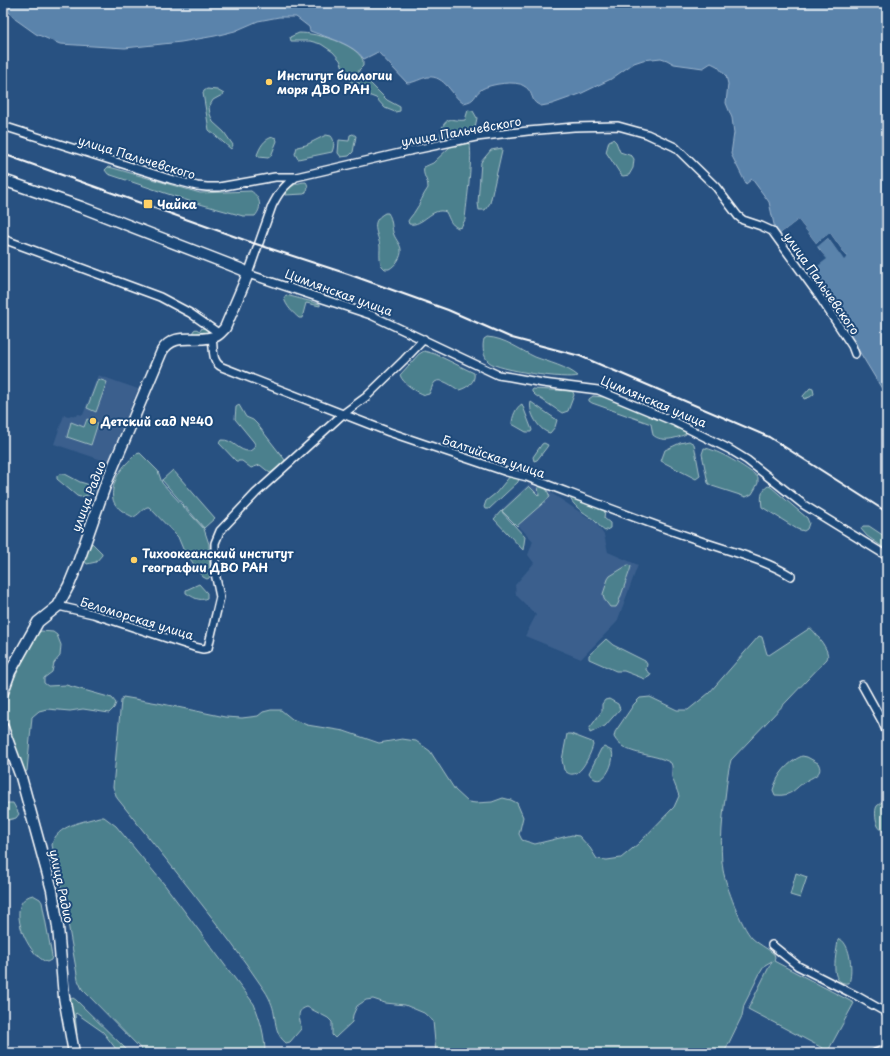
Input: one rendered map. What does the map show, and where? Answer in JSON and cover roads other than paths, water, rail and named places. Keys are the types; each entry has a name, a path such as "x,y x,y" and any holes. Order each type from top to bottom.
{"main road":[{"path":"3,180 81,207 243,270 248,274 225,328 216,336"},
{"name":"улица Радио","path":"3,692 10,672 38,622 58,606 69,585 77,567 105,486 162,351 167,343 173,340 216,336"},
{"name":"улица Радио","path":"3,728 21,777 52,890 58,927 64,997 74,1053"}],"street":[{"name":"улица Пальчевского","path":"3,126 170,180 197,186 219,187 275,177 296,177 476,137 574,127 614,126 647,134 668,143 681,152 716,187 743,220 761,226 772,232 817,293 852,346 855,354"},
{"path":"248,274 274,201 283,187 296,177"},
{"path":"3,239 160,297 190,314 216,336"},
{"name":"Цимлянская улица","path":"248,274 371,315 424,339 498,376 598,390 681,425 729,449 747,460 804,505 887,556"},
{"name":"Балтийская улица","path":"216,336 215,361 218,365 404,437 507,472 527,477 656,526 781,569 791,576"},
{"path":"343,414 366,397 424,339"},
{"name":"Беломорская улица","path":"58,606 93,614 194,647 206,649 209,646 220,597 215,572 215,543 220,531 256,493 343,414"},
{"path":"862,685 887,733"},
{"path":"772,945 798,966 887,1013"},
{"path":"875,1053 887,1049"}],"railway":[{"path":"3,154 253,243 348,274 448,310 512,338 580,356 769,437 887,513"}],"place":[{"name":"Институт биологии моря ДВО РАН","path":"269,82"},
{"name":"Чайка","path":"148,204"},
{"name":"Детский сад №40","path":"93,421"},
{"name":"Тихоокеанский институт географии ДВО РАН","path":"134,560"}]}
